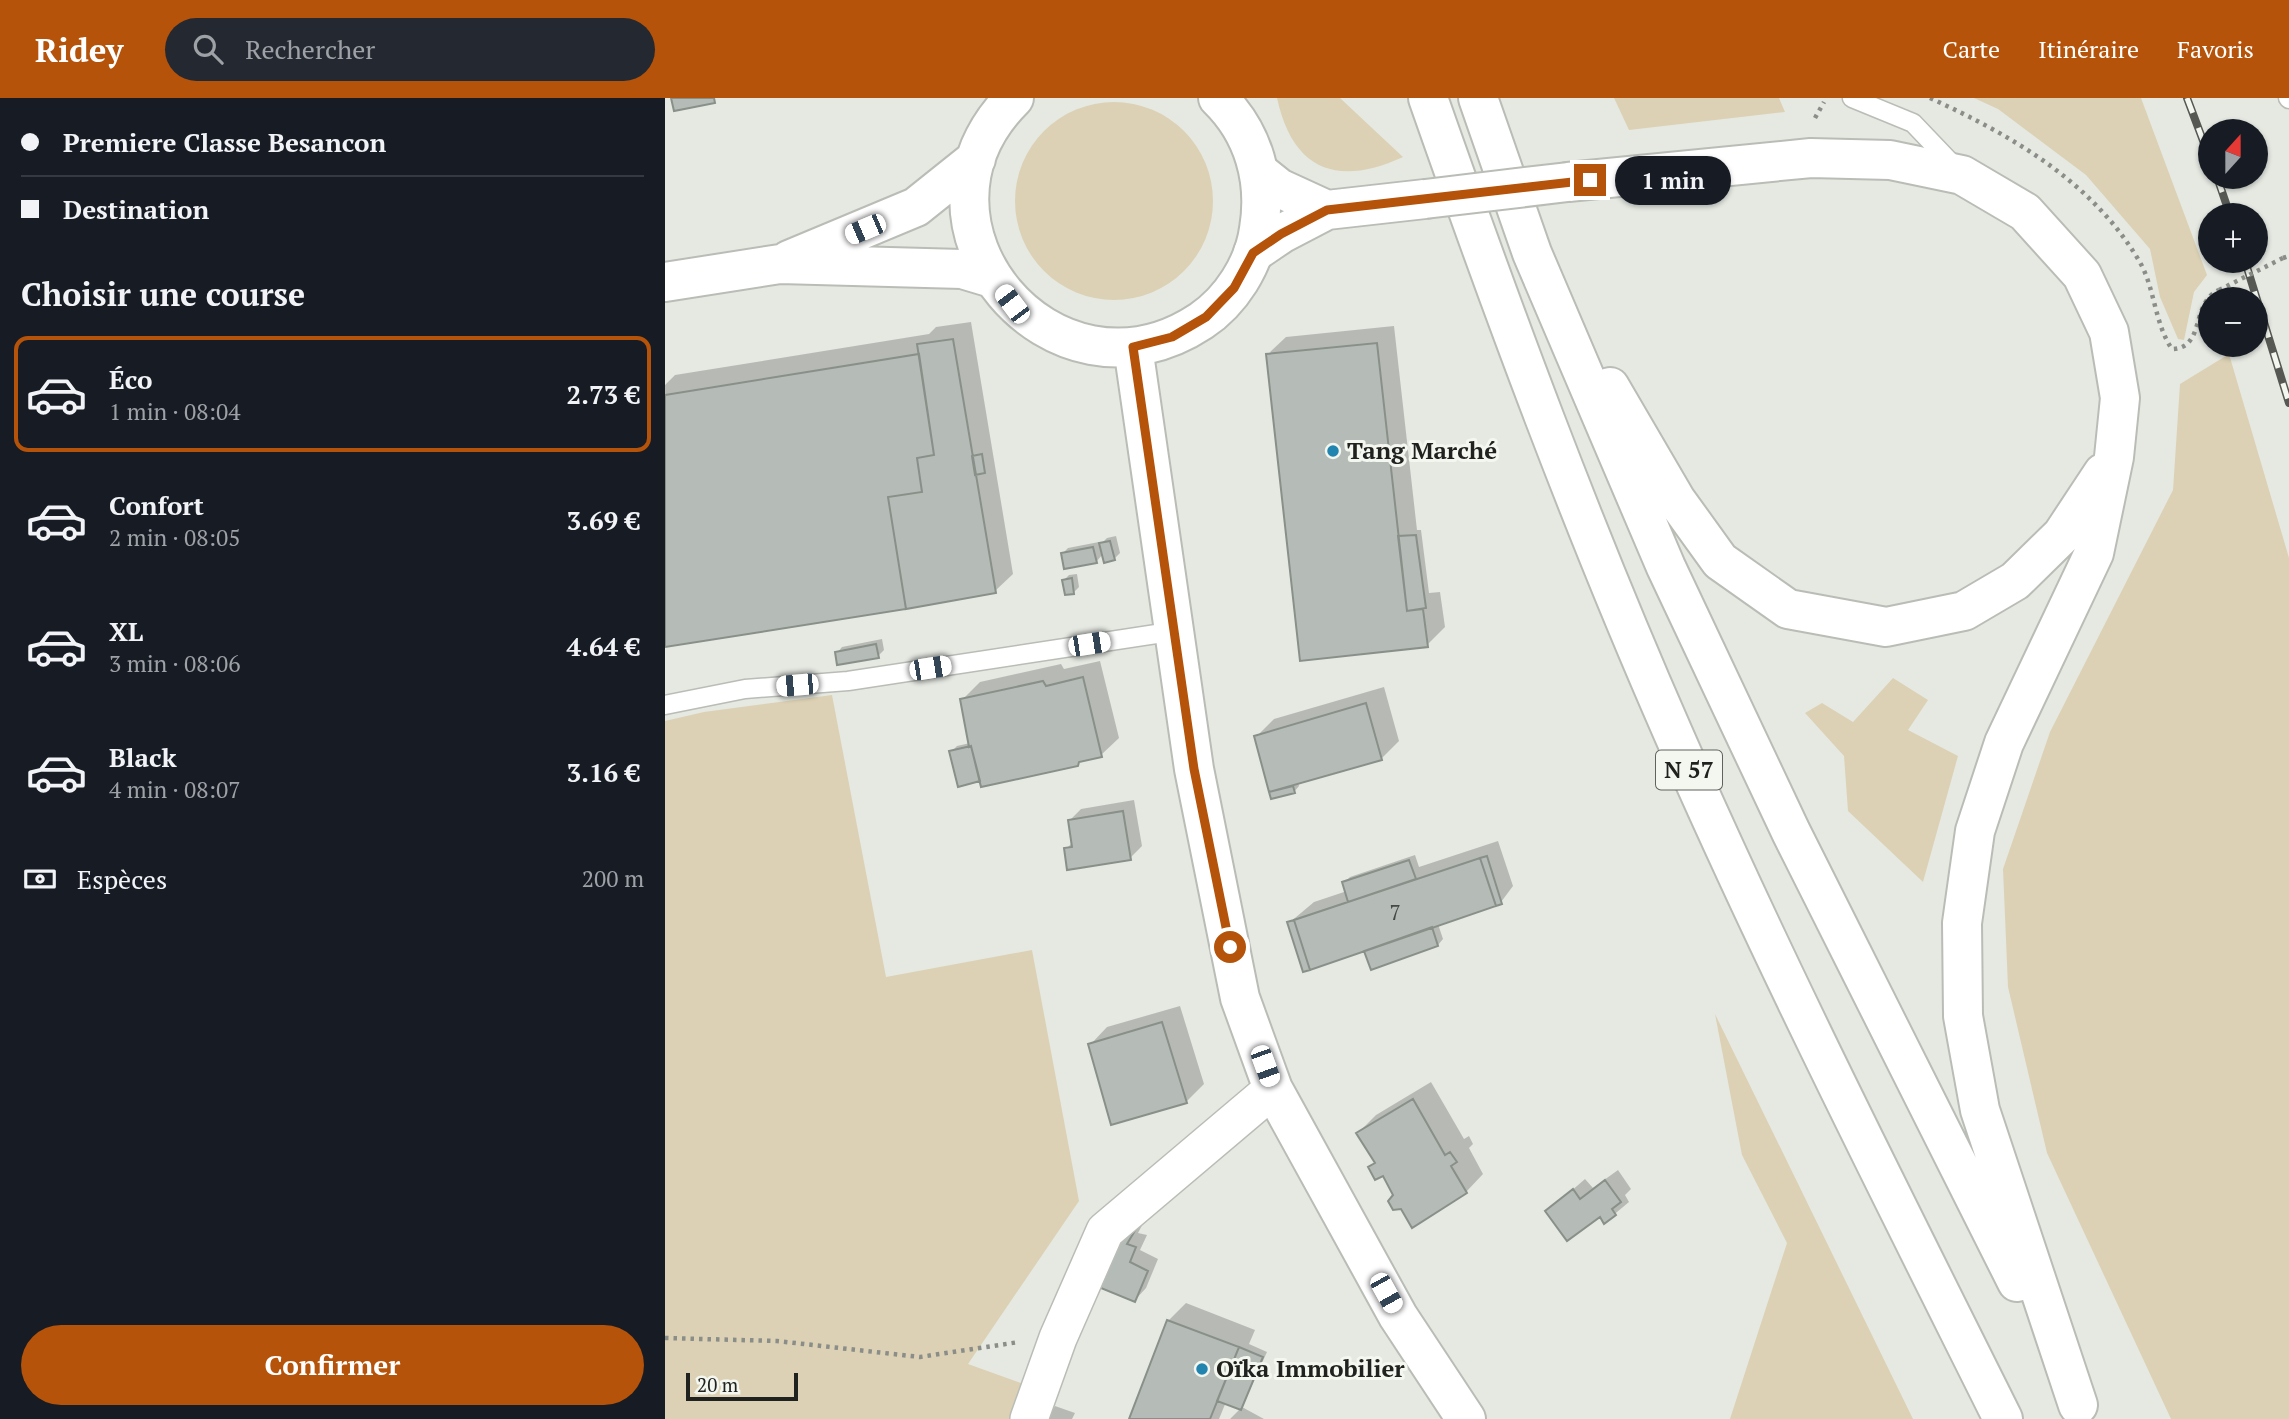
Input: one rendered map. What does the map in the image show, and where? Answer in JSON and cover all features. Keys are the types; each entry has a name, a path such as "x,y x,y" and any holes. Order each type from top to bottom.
{"main road":[{"path":"1014,98 993,122 976,159 971,189 971,220 982,260 1012,304 1038,325 1068,340 1101,347 1133,347 1172,337 1206,317 1234,288 1253,253 1262,213 1259,172 1245,133 1219,98"},
{"name":"N 57","path":"1427,98 1522,358 1672,731 1794,997 2003,1419"},
{"name":"N 57","path":"1478,98 1532,253 1608,434 1727,698 2081,1412"},
{"path":"1253,253 1281,234 1327,210 1811,158 1890,160 1962,175 2025,212 2082,275 2109,332 2120,398 2114,457 2094,553 2004,743 1983,806 1975,831 1962,923 1963,1016 1980,1110 2081,1412"},
{"path":"780,264 916,207 976,159"},
{"path":"1259,172 1279,188 1327,210"},
{"path":"1532,253 1676,500 1720,561 1788,609 1886,627 1964,611 2015,581 2062,535 2114,457"},
{"path":"665,282 780,264 893,270 951,268 992,278"},
{"path":"1133,347 1194,769 1240,998 1273,1089 1398,1316 1466,1419"}],"street":[{"path":"1030,1419 1058,1338 1105,1230 1273,1089"}],"lane":[{"path":"1852,98 1913,123 1962,175"},
{"path":"665,705 745,689 848,681 1176,631"}],"path":[{"path":"1930,98 2003,134 2054,166 2089,197 2140,261 2172,349 2180,349 2189,343 2207,295 2286,257"},
{"path":"665,1338 777,1341 920,1357 985,1345 1058,1338"}],"shaded area":[{"path":"1277,98 1340,98 1403,157 1358,171 1339,171 1322,166 1307,157 1294,142 1284,123"},
{"path":"1614,98 1779,98 1785,112 1629,130"},
{"path":"1974,98 2141,98 2198,251 2198,273 2207,275 2194,292 2184,340 2178,339 2160,297 2150,249 2086,175 1998,109"},
{"path":"1114,102 1152,109 1184,131 1206,163 1213,201 1206,239 1184,271 1152,293 1114,300 1076,293 1044,271 1022,239 1015,201 1022,163 1044,131 1076,109"},
{"path":"2224,357 2230,357 2289,558 2289,1419 2171,1419 2047,1153 2008,987 2003,869 2050,732 2173,490 2180,384"},
{"path":"1893,678 1928,700 1908,730 1958,756 1923,882 1848,811 1844,756 1805,713 1822,703 1853,722"},
{"path":"832,695 886,977 1032,950 1079,1201 968,1364 1029,1386 1017,1419 665,1419 665,721 704,712"},
{"path":"1715,1014 1913,1419 1730,1419 1787,1243 1742,1155"}],"building":[{"path":"671,98 714,98 715,103 674,111"},
{"path":"953,339 996,593 906,609 888,497 922,492 917,458 934,455 917,344"},
{"path":"1377,343 1407,611 1423,609 1428,647 1300,661 1266,354"},
{"path":"919,354 934,455 917,458 922,492 888,497 906,609 665,647 665,395"},
{"path":"982,454 985,473 975,475 972,456"},
{"path":"1416,535 1426,608 1407,611 1398,536"},
{"path":"1110,541 1115,560 1104,563 1099,543"},
{"path":"1093,547 1097,563 1064,569 1061,553"},
{"path":"1072,578 1074,594 1065,595 1062,580"},
{"path":"876,644 879,658 837,665 835,652"},
{"path":"1083,677 1102,757 1079,762 1078,766 981,787 971,746 969,747 960,699 1043,681 1046,686"},
{"path":"1366,703 1382,760 1269,792 1254,736"},
{"path":"971,746 980,781 958,787 949,751"},
{"path":"1293,786 1295,793 1271,799 1269,792"},
{"path":"1123,811 1131,860 1067,870 1064,848 1072,847 1068,820"},
{"path":"1487,856 1502,904 1496,906 1480,858"},
{"path":"1480,858 1496,906 1310,970 1294,920"},
{"path":"1409,860 1416,879 1348,902 1342,882"},
{"path":"1294,920 1310,970 1303,972 1287,922"},
{"path":"1432,927 1438,946 1371,970 1364,951"},
{"path":"1162,1022 1187,1103 1111,1125 1088,1044"},
{"path":"1413,1099 1445,1155 1450,1152 1457,1162 1451,1166 1467,1193 1412,1228 1401,1209 1393,1210 1388,1201 1393,1195 1383,1176 1375,1180 1368,1167 1375,1163 1356,1133"},
{"path":"1605,1180 1621,1202 1612,1209 1616,1215 1604,1224 1600,1217 1567,1241 1545,1211 1573,1189 1580,1199"},
{"path":"1130,1216 1139,1224 1127,1244 1136,1247 1130,1262 1148,1271 1135,1302 1096,1286"},
{"path":"1167,1320 1239,1347 1210,1419 1129,1419"},
{"path":"1239,1347 1263,1357 1241,1410 1217,1401"}],"railway":[{"path":"2187,98 2198,127"},
{"path":"2221,189 2226,203"},
{"path":"2249,273 2289,403"}],"place":[{"name":"Tang Marché","path":"1333,451"},
{"name":"Oïka Immobilier","path":"1202,1369"}],"route":[{"path":"1230,947 1194,769 1133,347 1172,337 1206,317 1234,288 1253,253 1281,234 1327,210 1590,180"}]}
